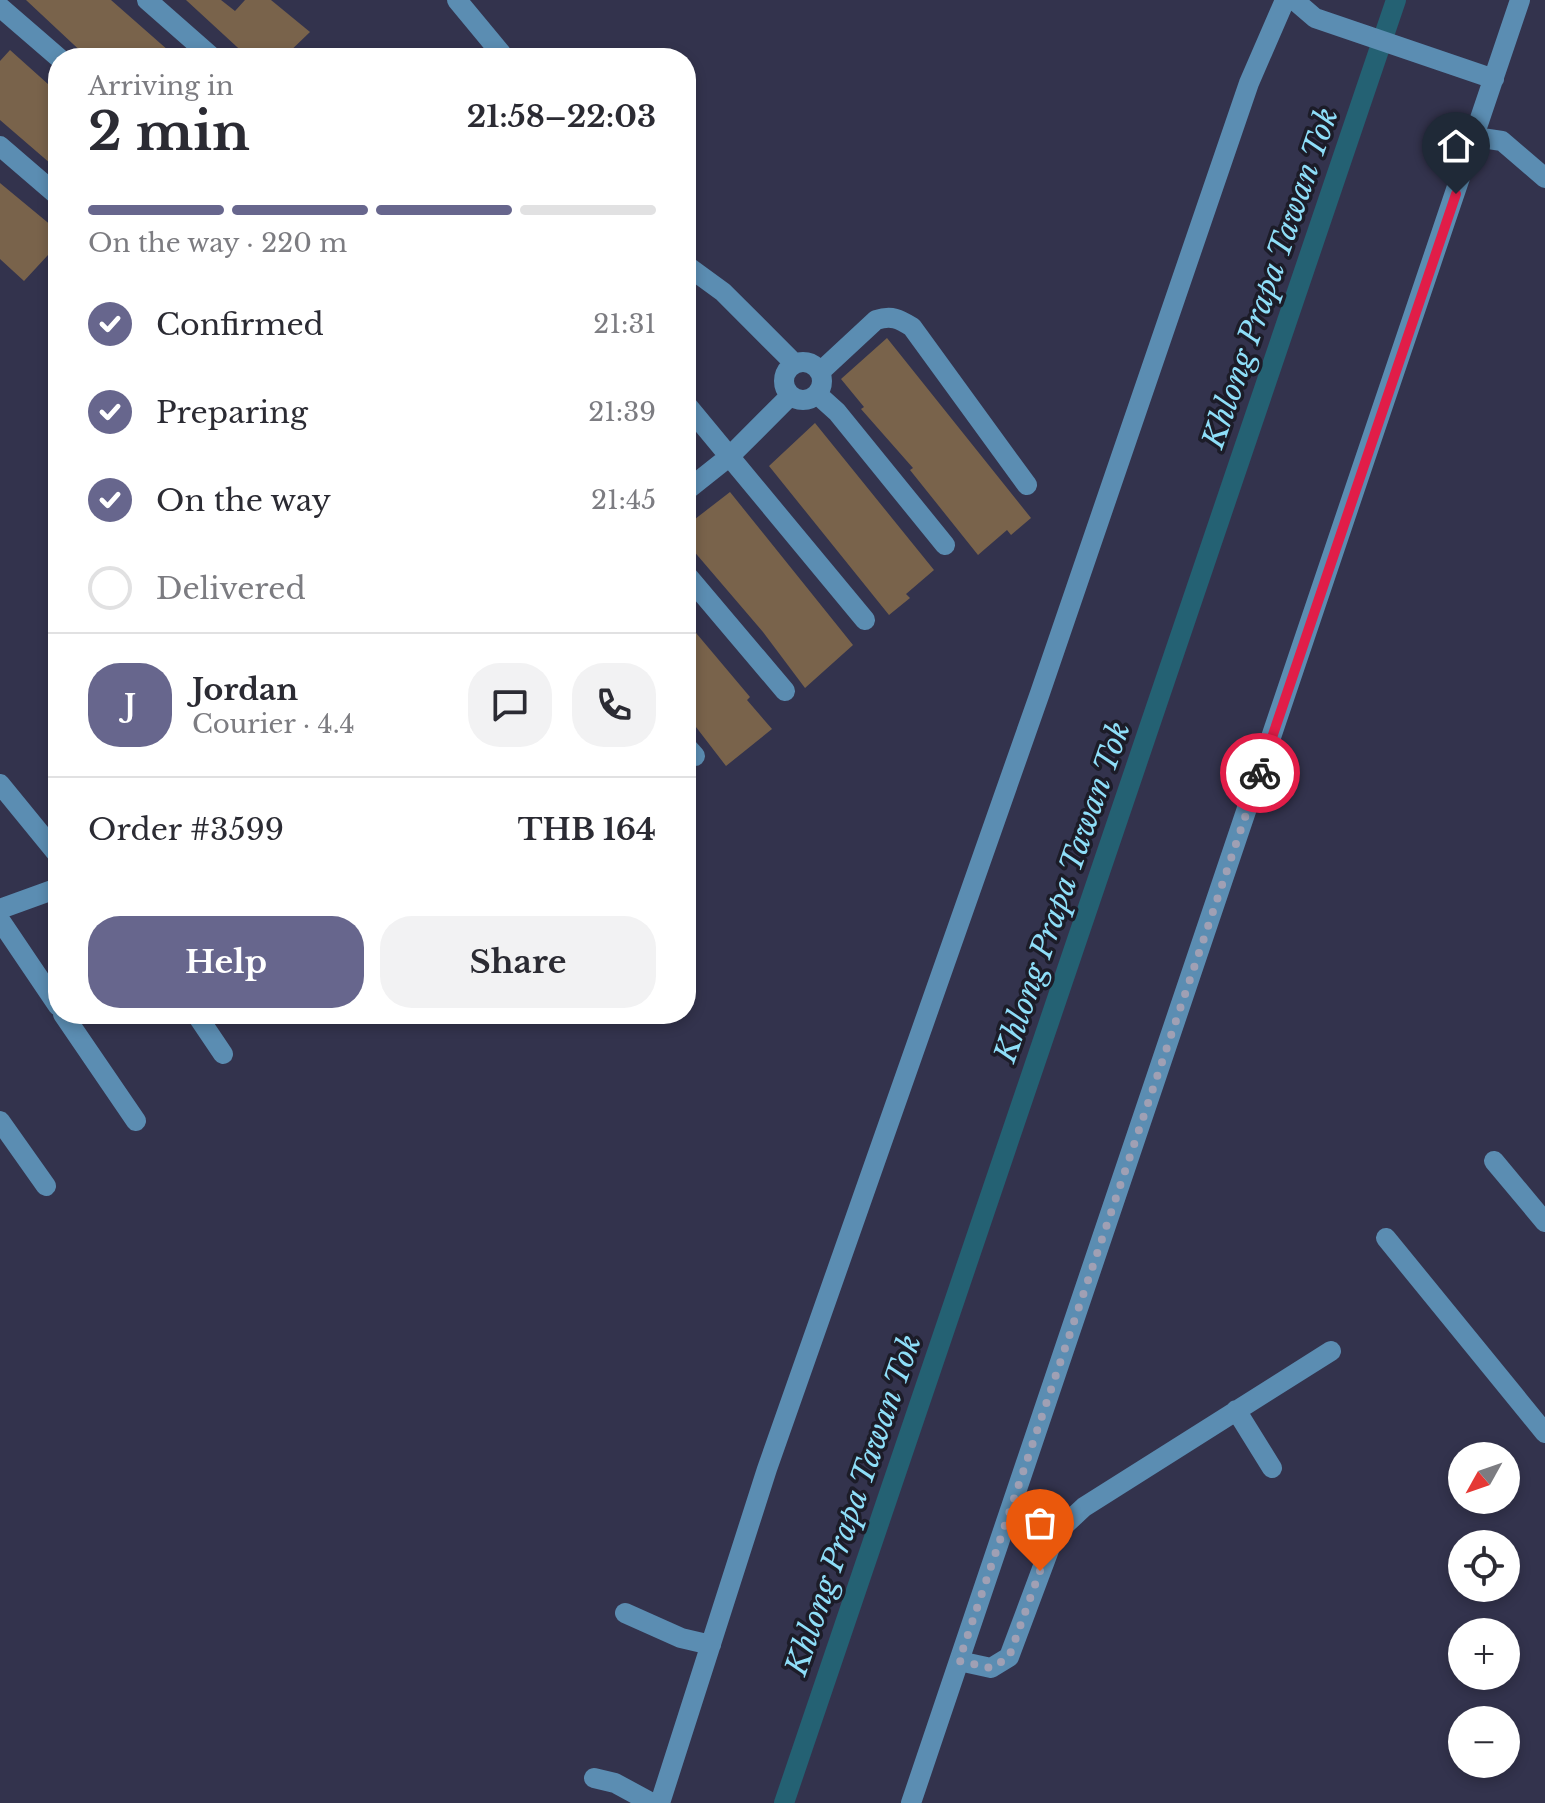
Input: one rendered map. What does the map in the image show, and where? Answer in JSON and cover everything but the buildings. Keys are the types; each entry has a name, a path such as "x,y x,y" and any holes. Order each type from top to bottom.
{"street":[{"path":"147,0 202,48"},
{"path":"457,0 497,48"},
{"path":"660,1803 767,1469 1040,693 1249,83 1285,0"},
{"path":"1294,0 1315,18 1494,79"},
{"path":"911,1803 1520,0"},
{"path":"0,7 48,48"},
{"path":"1475,137 1502,141 1545,178"},
{"path":"0,146 48,187"},
{"path":"696,272 723,292 794,363"},
{"path":"820,372 876,320 888,316 898,319 912,327 1027,485"},
{"path":"809,362 820,372 822,380 817,394 804,401 790,396 783,382 788,368 794,363 809,362"},
{"path":"817,394 837,412 945,545"},
{"path":"696,483 730,456 790,396"},
{"path":"696,416 865,620"},
{"path":"696,586 785,691"},
{"path":"0,784 48,843"},
{"path":"0,909 48,892"},
{"path":"0,920 48,991"},
{"path":"70,1024 136,1121"},
{"path":"203,1024 223,1054"},
{"path":"0,1121 46,1186"},
{"path":"1494,1161 1545,1222"},
{"path":"1386,1238 1545,1433"},
{"path":"959,1661 991,1668 1009,1657 1048,1547 1064,1524 1084,1507 1331,1351"},
{"path":"1236,1410 1272,1468"},
{"path":"625,1613 681,1638 711,1645"},
{"path":"594,1778 615,1783 643,1798"}],"waterway":[{"name":"Khlong Prapa Tawan Tok","path":"784,1803 1396,0"}],"way so far":[{"path":"1040,1571 1009,1657 991,1668 959,1661 1260,773"}],"route":[{"path":"1260,773 1456,194"}]}
